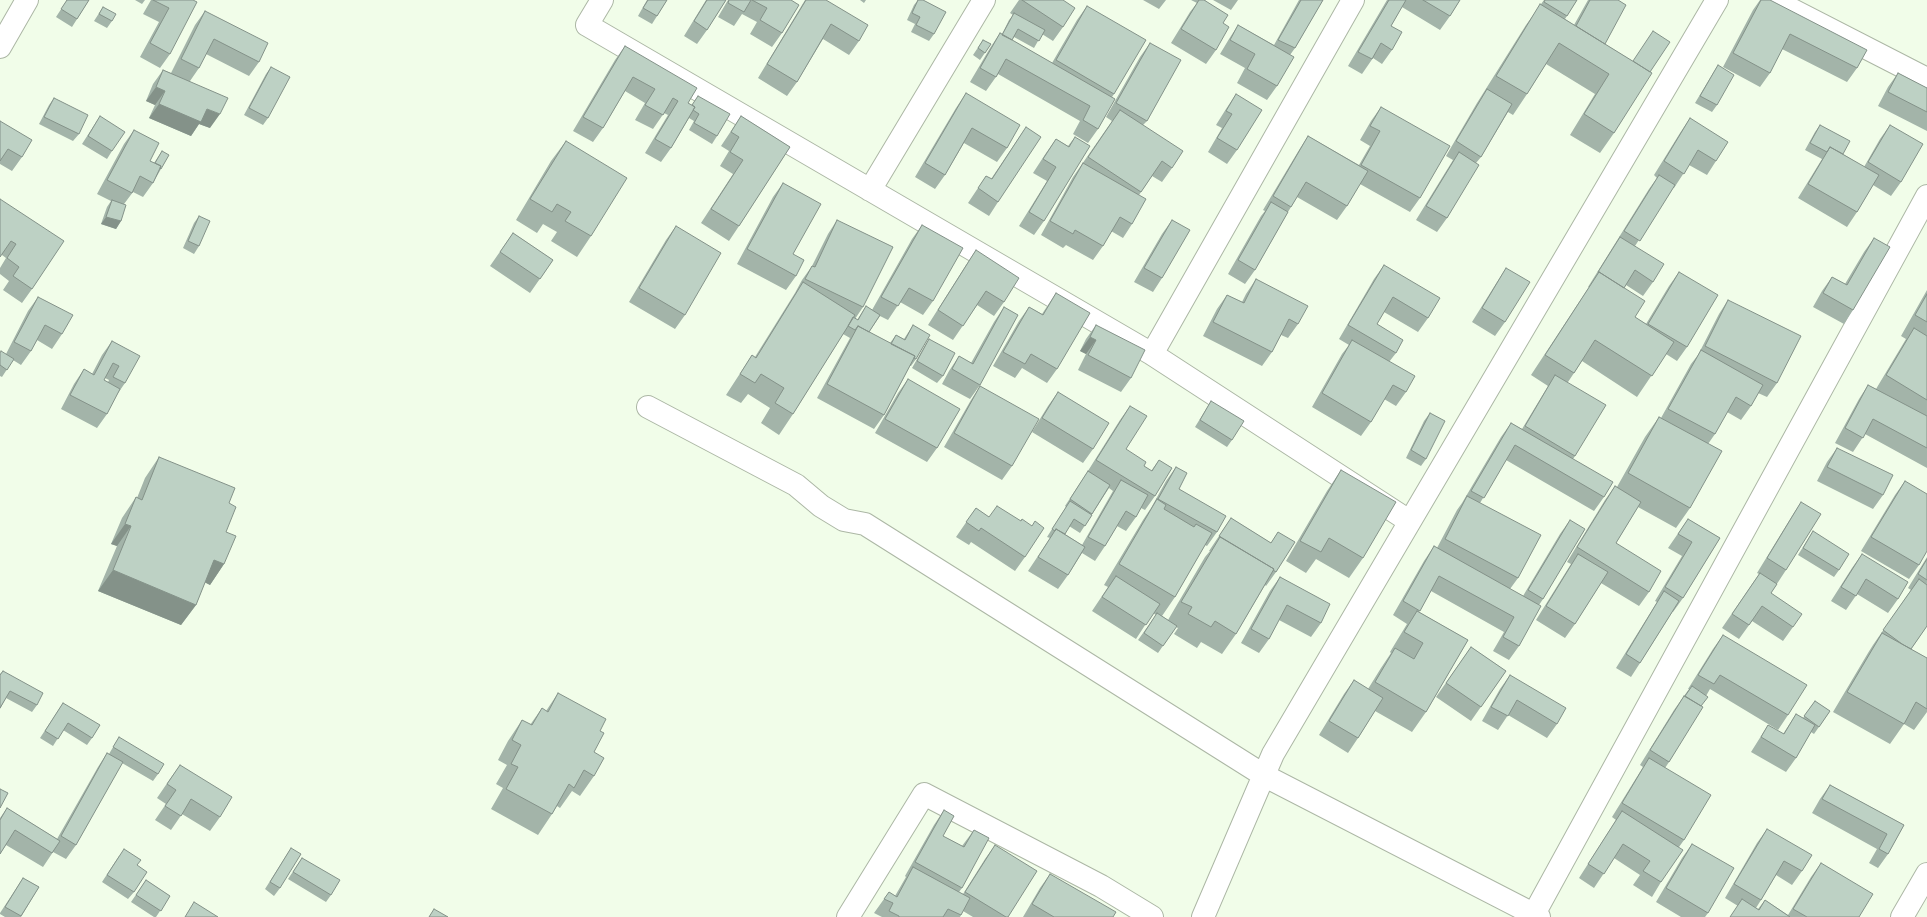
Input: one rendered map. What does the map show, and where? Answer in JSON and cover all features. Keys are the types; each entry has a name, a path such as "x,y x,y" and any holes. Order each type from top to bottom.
{"street":[{"path":"1,45 27,0"},
{"path":"602,0 587,25 1152,354 1409,521"},
{"path":"870,190 984,0"},
{"path":"1152,354 1353,0"},
{"path":"1202,917 1265,776 1273,754 1717,0"},
{"path":"1773,0 1927,79"},
{"path":"648,407 796,485 821,506 844,520 865,524 1265,776 1534,916 1927,196"},
{"path":"848,917 924,794 1101,886 1152,917"},
{"path":"1902,917 1927,874"}],"building":[{"path":"67,0 89,0 77,19 61,9"},
{"path":"153,0 193,0 197,2 170,54 150,43 169,8"},
{"path":"648,0 667,0 657,16 643,8"},
{"path":"707,0 726,0 707,30 694,21"},
{"path":"729,0 751,0 744,12 728,3"},
{"path":"752,0 791,0 799,5 782,33 760,20 767,8"},
{"path":"806,0 826,0 868,25 859,41 831,24 797,82 767,64"},
{"path":"918,0 923,0 946,12 934,34 916,25 920,17 912,13"},
{"path":"1022,0 1063,0 1075,8 1063,27"},
{"path":"1199,0 1204,0 1228,15 1223,23 1229,27 1216,50 1181,29"},
{"path":"1301,0 1323,0 1295,48 1278,40"},
{"path":"1389,0 1406,0 1391,26 1402,32 1392,50 1381,43 1372,59 1358,52"},
{"path":"1423,0 1460,0 1450,16"},
{"path":"1545,0 1577,0 1567,16 1544,2"},
{"path":"1590,0 1618,0 1626,5 1605,44 1576,26"},
{"path":"1761,0 1770,0 1867,50 1857,68 1790,34 1770,73 1733,53"},
{"path":"1540,4 1652,73 1614,133 1584,114 1609,74 1559,43 1527,94 1496,76"},
{"path":"1087,6 1146,40 1114,94 1056,60"},
{"path":"103,7 116,14 112,21 99,14"},
{"path":"205,11 268,43 259,62 214,39 199,68 181,59"},
{"path":"1014,13 1045,30 1039,41 1018,29 1012,40 1002,35"},
{"path":"1238,25 1294,57 1277,86 1247,69 1255,54 1230,40"},
{"path":"1653,31 1670,42 1650,72 1633,61"},
{"path":"1000,33 1115,99 1098,129 1083,120 1090,106 1006,59 996,77 980,68"},
{"path":"983,40 991,44 985,53 978,48"},
{"path":"1150,43 1181,60 1147,121 1116,103"},
{"path":"625,46 697,88 688,103 695,107 671,148 655,139 678,101 673,98 663,115 645,105 655,89 633,77 603,128 583,117"},
{"path":"1718,65 1734,75 1717,105 1700,96"},
{"path":"271,67 290,77 268,118 249,108"},
{"path":"163,70 228,98 220,114 207,109 201,122 159,104 165,91 156,87"},
{"path":"1898,73 1927,88 1927,112 1888,92"},
{"path":"1487,89 1512,104 1481,157 1456,141"},
{"path":"966,93 1020,125 1007,148 972,128 945,175 925,163"},
{"path":"1236,94 1262,110 1237,150 1217,138 1232,114 1226,111"},
{"path":"698,96 730,114 717,136 694,123 699,114 693,110 695,107 692,105"},
{"path":"54,98 88,115 79,134 44,117"},
{"path":"1381,107 1450,146 1420,198 1361,165 1380,131 1370,126"},
{"path":"1120,110 1183,151 1172,168 1162,161 1141,192 1088,157"},
{"path":"100,116 125,132 112,151 88,136"},
{"path":"741,116 790,147 739,226 711,209 743,160 730,152 739,137 731,132"},
{"path":"1690,118 1728,142 1716,161 1698,150 1684,174 1664,161"},
{"path":"0,121 32,140 22,157 8,149 0,161"},
{"path":"1820,125 1850,141 1843,154 1830,147 1827,152 1810,143"},
{"path":"1890,125 1923,144 1901,182 1868,162"},
{"path":"1026,127 1041,137 998,202 978,188 986,176 992,179"},
{"path":"134,130 159,143 150,161 161,166 153,183 140,176 132,193 107,180"},
{"path":"1308,136 1368,171 1347,206 1306,182 1291,207 1273,196"},
{"path":"1075,137 1090,146 1044,221 1029,212 1056,167 1043,159 1056,139 1069,147"},
{"path":"566,141 627,178 591,236 565,221 571,212 557,204 552,212 530,199"},
{"path":"1830,147 1879,175 1857,212 1808,184"},
{"path":"162,151 169,155 161,169 161,166 155,163"},
{"path":"1459,152 1479,165 1447,218 1426,206"},
{"path":"1083,163 1146,199 1132,224 1120,217 1103,246 1075,230 1073,234 1050,221"},
{"path":"1659,175 1675,185 1640,241 1624,231"},
{"path":"783,183 821,204 793,254 804,260 796,276 747,249"},
{"path":"0,199 64,241 32,289 13,276 19,267 7,258 16,244 11,241 0,257"},
{"path":"112,200 126,205 121,221 106,217"},
{"path":"1271,202 1288,212 1255,270 1238,260"},
{"path":"199,216 210,221 199,246 188,241"},
{"path":"837,220 893,247 863,307 805,279 812,266 815,267"},
{"path":"1172,220 1190,230 1162,278 1144,268"},
{"path":"922,225 963,248 933,301 909,288 898,306 881,297"},
{"path":"676,226 721,253 685,315 639,288"},
{"path":"513,233 553,260 540,279 500,252"},
{"path":"1620,237 1664,264 1653,282 1635,270 1624,288 1598,272"},
{"path":"1874,238 1890,247 1853,310 1823,293 1832,277 1847,285"},
{"path":"976,250 1019,278 1004,302 986,291 963,326 938,310"},
{"path":"1384,265 1440,298 1428,318 1393,297 1377,324 1403,340 1396,353 1348,325"},
{"path":"1506,268 1530,282 1505,322 1482,308"},
{"path":"1599,272 1645,301 1635,317 1674,342 1652,376 1595,340 1574,373 1545,355"},
{"path":"1679,272 1718,295 1687,347 1648,324"},
{"path":"1256,279 1308,306 1298,324 1289,319 1272,352 1213,322 1227,295 1244,303"},
{"path":"803,282 855,315 793,414 775,403 784,388 761,374 755,383 740,374 752,355 756,358"},
{"path":"1056,293 1090,313 1057,369 1031,354 1025,364 1003,352 1029,307 1043,315"},
{"path":"1927,294 1927,322 1915,315"},
{"path":"38,297 73,315 62,334 45,325 31,351 14,342"},
{"path":"1728,300 1801,336 1777,383 1705,346"},
{"path":"866,306 880,315 869,332 858,326 855,330 848,326 853,317 858,320"},
{"path":"1004,307 1018,315 980,385 952,369 959,356 973,364"},
{"path":"913,325 930,335 916,359 914,358 915,356 891,344 896,335 905,340"},
{"path":"1096,325 1145,350 1131,378 1088,355 1096,340 1090,337"},
{"path":"858,326 915,356 884,415 827,384"},
{"path":"1914,328 1927,336 1927,400 1886,375"},
{"path":"929,339 955,353 943,376 917,361"},
{"path":"1352,340 1415,376 1406,392 1393,385 1371,422 1322,393"},
{"path":"112,341 140,356 125,383 113,377 119,366 113,363 104,380 120,389 107,414 70,395 84,369 94,375"},
{"path":"1701,350 1763,385 1751,406 1736,397 1715,434 1668,409"},
{"path":"1,351 14,359 7,370 0,365"},
{"path":"1555,375 1606,405 1575,456 1525,426"},
{"path":"908,379 960,409 937,448 885,419"},
{"path":"1868,385 1927,416 1927,448 1873,419 1863,438 1845,428"},
{"path":"980,386 1039,419 1012,466 954,433"},
{"path":"1058,392 1109,423 1093,449 1042,418"},
{"path":"1211,401 1244,421 1232,440 1200,420"},
{"path":"1130,406 1147,416 1126,449 1146,462 1144,466 1152,471 1159,460 1172,468 1155,496 1096,460"},
{"path":"1430,413 1445,421 1426,459 1411,450"},
{"path":"1659,417 1722,451 1690,508 1628,473"},
{"path":"1511,423 1613,482 1604,497 1515,445 1484,498 1471,491"},
{"path":"1837,448 1893,475 1883,495 1827,467"},
{"path":"159,457 235,488 229,503 236,507 226,532 236,536 224,564 214,560 196,605 113,570 131,526 125,524 136,497 142,500"},
{"path":"1176,467 1187,473 1179,489 1226,516 1217,532 1158,499"},
{"path":"1341,470 1396,502 1363,558 1329,538 1321,552 1300,541"},
{"path":"1088,471 1110,485 1092,514 1070,499"},
{"path":"1121,480 1148,495 1136,517 1126,511 1105,546 1088,537"},
{"path":"1905,481 1927,494 1927,551 1919,565 1871,537"},
{"path":"1615,486 1641,502 1616,543 1661,571 1649,592 1577,547"},
{"path":"1467,496 1541,535 1518,578 1445,539"},
{"path":"1157,499 1166,505 1164,509 1194,527 1196,524 1212,533 1175,597 1119,564"},
{"path":"1070,501 1092,515 1085,526 1074,519 1065,534 1056,529 1055,531 1052,529"},
{"path":"1801,502 1821,514 1786,570 1767,558"},
{"path":"997,506 1021,521 1022,519 1032,526 1035,521 1044,528 1025,557 981,528 979,531 966,522 976,508 989,517"},
{"path":"1231,518 1271,543 1278,532 1295,542 1276,572 1273,570 1274,569 1219,536"},
{"path":"1688,519 1720,538 1683,598 1665,587 1692,542 1678,534"},
{"path":"1570,520 1585,529 1543,599 1528,590"},
{"path":"1056,529 1085,547 1068,575 1038,557"},
{"path":"1813,531 1849,554 1839,570 1803,548"},
{"path":"1220,537 1274,569 1236,634 1215,621 1211,627 1188,614 1192,607 1181,602"},
{"path":"1434,546 1541,606 1519,646 1503,637 1514,617 1439,576 1420,611 1403,601"},
{"path":"1578,554 1608,572 1575,624 1546,606"},
{"path":"1862,554 1908,582 1898,599 1866,579 1856,596 1841,587"},
{"path":"1927,559 1927,580 1918,574"},
{"path":"1760,573 1777,584 1771,593 1802,614 1793,627 1762,606 1749,625 1732,614"},
{"path":"1116,576 1160,604 1146,625 1102,597"},
{"path":"1280,577 1330,604 1321,623 1287,605 1269,639 1251,629"},
{"path":"1919,579 1927,585 1927,626 1911,649 1883,630"},
{"path":"1664,591 1679,601 1640,663 1626,654"},
{"path":"1417,611 1468,640 1426,712 1375,682 1395,648 1414,659 1423,643 1404,632"},
{"path":"1157,613 1177,626 1163,646 1144,633"},
{"path":"1882,633 1927,658 1927,709 1916,702 1904,724 1847,692"},
{"path":"1723,635 1807,685 1788,715 1720,675 1714,684 1698,675"},
{"path":"1471,647 1506,671 1481,707 1446,683"},
{"path":"3,671 43,693 37,705 10,691 0,708 0,675"},
{"path":"1510,675 1566,708 1557,724 1517,700 1508,716 1491,707"},
{"path":"1354,680 1383,698 1358,738 1329,721"},
{"path":"1692,686 1708,697 1701,706 1685,696"},
{"path":"558,693 606,719 600,731 604,733 594,752 604,758 594,776 584,770 574,788 569,784 552,814 506,789 518,767 511,764 521,745 512,740 522,720 532,725 542,708 548,712"},
{"path":"1684,696 1703,707 1669,762 1650,750"},
{"path":"1815,701 1830,711 1819,727 1804,716"},
{"path":"63,703 100,725 92,738 68,723 58,739 45,731"},
{"path":"1796,714 1815,725 1796,758 1761,737 1768,725 1784,734"},
{"path":"119,737 164,764 158,774 113,747"},
{"path":"107,753 123,762 76,845 61,836"},
{"path":"1649,758 1711,795 1684,840 1622,803"},
{"path":"180,765 232,797 220,817 191,799 181,816 165,806 176,790 167,784"},
{"path":"1830,785 1904,825 1888,854 1879,849 1887,834 1822,799"},
{"path":"0,789 8,793 0,808"},
{"path":"7,808 60,841 52,853 15,830 0,854 0,820"},
{"path":"944,810 954,816 943,836 964,847 974,830 989,838 962,888 915,862"},
{"path":"1622,811 1683,850 1661,882 1643,871 1650,861 1623,844 1604,874 1588,864"},
{"path":"1767,829 1812,855 1802,871 1784,861 1761,900 1734,884"},
{"path":"1692,844 1734,868 1708,913 1666,888"},
{"path":"995,845 1037,871 1008,917 965,892"},
{"path":"291,848 301,854 280,888 270,882"},
{"path":"124,849 141,860 137,865 147,872 134,892 107,875"},
{"path":"302,858 340,880 331,895 293,872"},
{"path":"1821,863 1873,894 1859,917 1807,917 1793,909"},
{"path":"913,867 970,898 961,915 948,909 943,917 899,917 889,911 893,903 884,899 889,892 897,897"},
{"path":"1050,874 1116,912 1113,917 1054,917 1032,904"},
{"path":"23,878 39,887 21,916 5,907"},
{"path":"146,880 170,896 161,911 136,895"},
{"path":"1742,899 1759,910 1765,900 1790,917 1730,917"},
{"path":"194,902 218,917 185,917"},
{"path":"434,909 448,917 429,917"}]}
